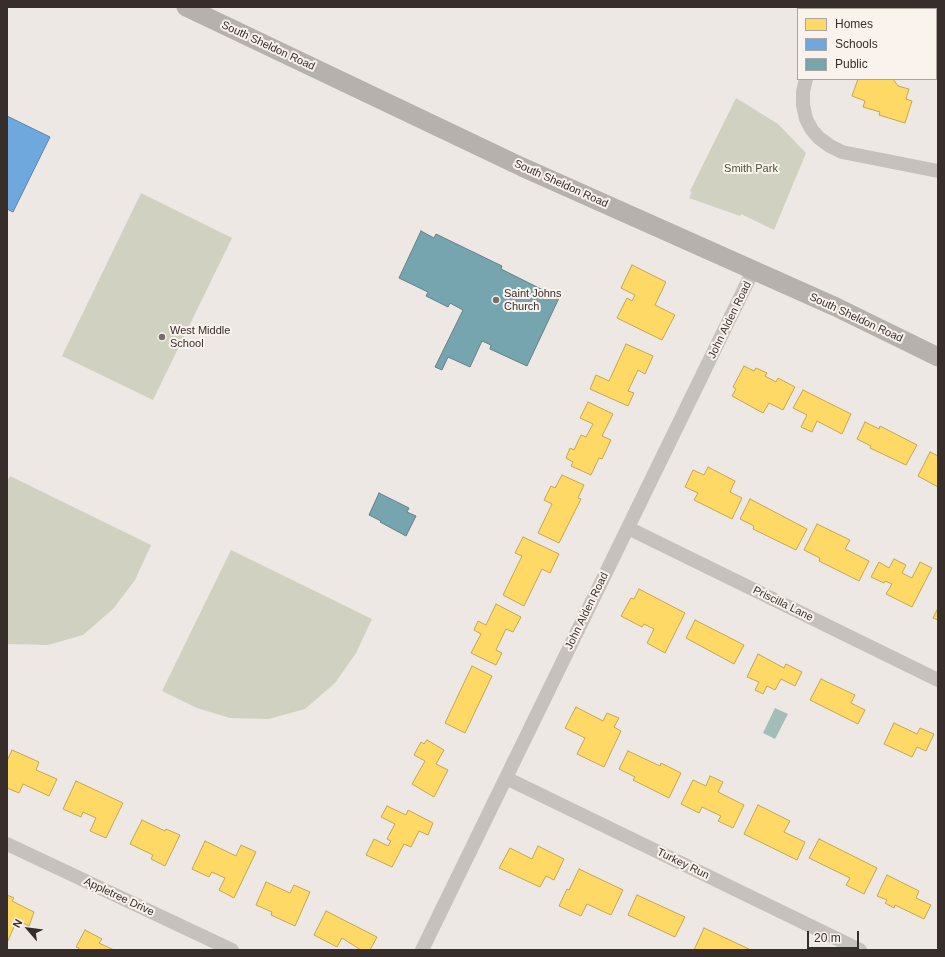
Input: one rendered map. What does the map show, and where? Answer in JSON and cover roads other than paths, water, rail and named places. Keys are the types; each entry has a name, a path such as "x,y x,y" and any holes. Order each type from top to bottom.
{"main road":[{"name":"South Sheldon Road","path":"186,7 522,167 836,308 938,357"}],"street":[{"path":"806,80 803,92 803,106 806,119 812,130 819,138 830,146 842,152 938,171"},
{"name":"John Alden Road","path":"422,950 753,271"},
{"name":"Priscilla Lane","path":"628,528 938,680"},
{"name":"Turkey Run","path":"506,778 860,950"},
{"name":"Appletree Drive","path":"7,844 232,950"}],"water":[{"path":"775,708 788,714 775,739 763,733"}],"place":[{"name":"Saint Johns Church","path":"496,300"},
{"name":"West Middle School","path":"162,337"}],"park label":[{"name":"Smith Park","path":"751,169"}]}
